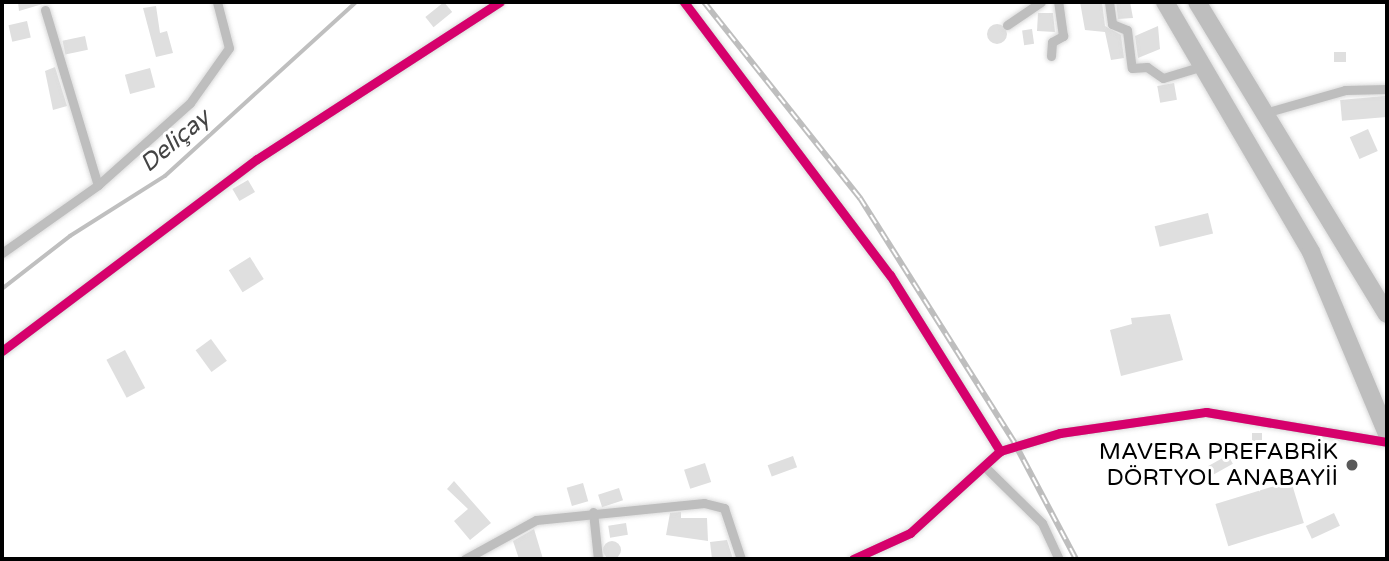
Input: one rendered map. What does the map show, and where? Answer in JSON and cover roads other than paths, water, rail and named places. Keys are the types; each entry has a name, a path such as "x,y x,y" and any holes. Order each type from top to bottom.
{"highway":[{"path":"1165,2 1311,252 1385,429"},
{"path":"1197,2 1268,112 1387,314"},
{"path":"1385,429 1387,406"}],"street":[{"path":"2,253 98,186 167,125 218,68 229,48 217,2"},
{"path":"2,351 257,159 500,2"},
{"path":"684,2 890,275 1000,451"},
{"path":"1007,25 1041,2"},
{"path":"1051,56 1052,42 1063,36 1058,2"},
{"path":"1109,2 1112,24 1127,30 1132,68 1147,67 1163,78 1203,66"},
{"path":"45,9 98,186"},
{"path":"1268,112 1345,90 1387,89"},
{"path":"853,559 910,533 1000,451 1060,433 1206,412 1387,442"},
{"path":"984,466 1042,523 1059,559"},
{"path":"465,559 536,520 593,512 715,505 729,516 741,559"},
{"path":"593,512 598,559"}],"waterway":[{"name":"Deliçay","path":"2,289 70,236 165,176 356,2"}],"railway":[{"path":"704,2 860,198 1014,442 1076,559"}],"place":[{"name":"MAVERA PREFABRİK DÖRTYOL ANABAYİİ","path":"1352,465"}]}
